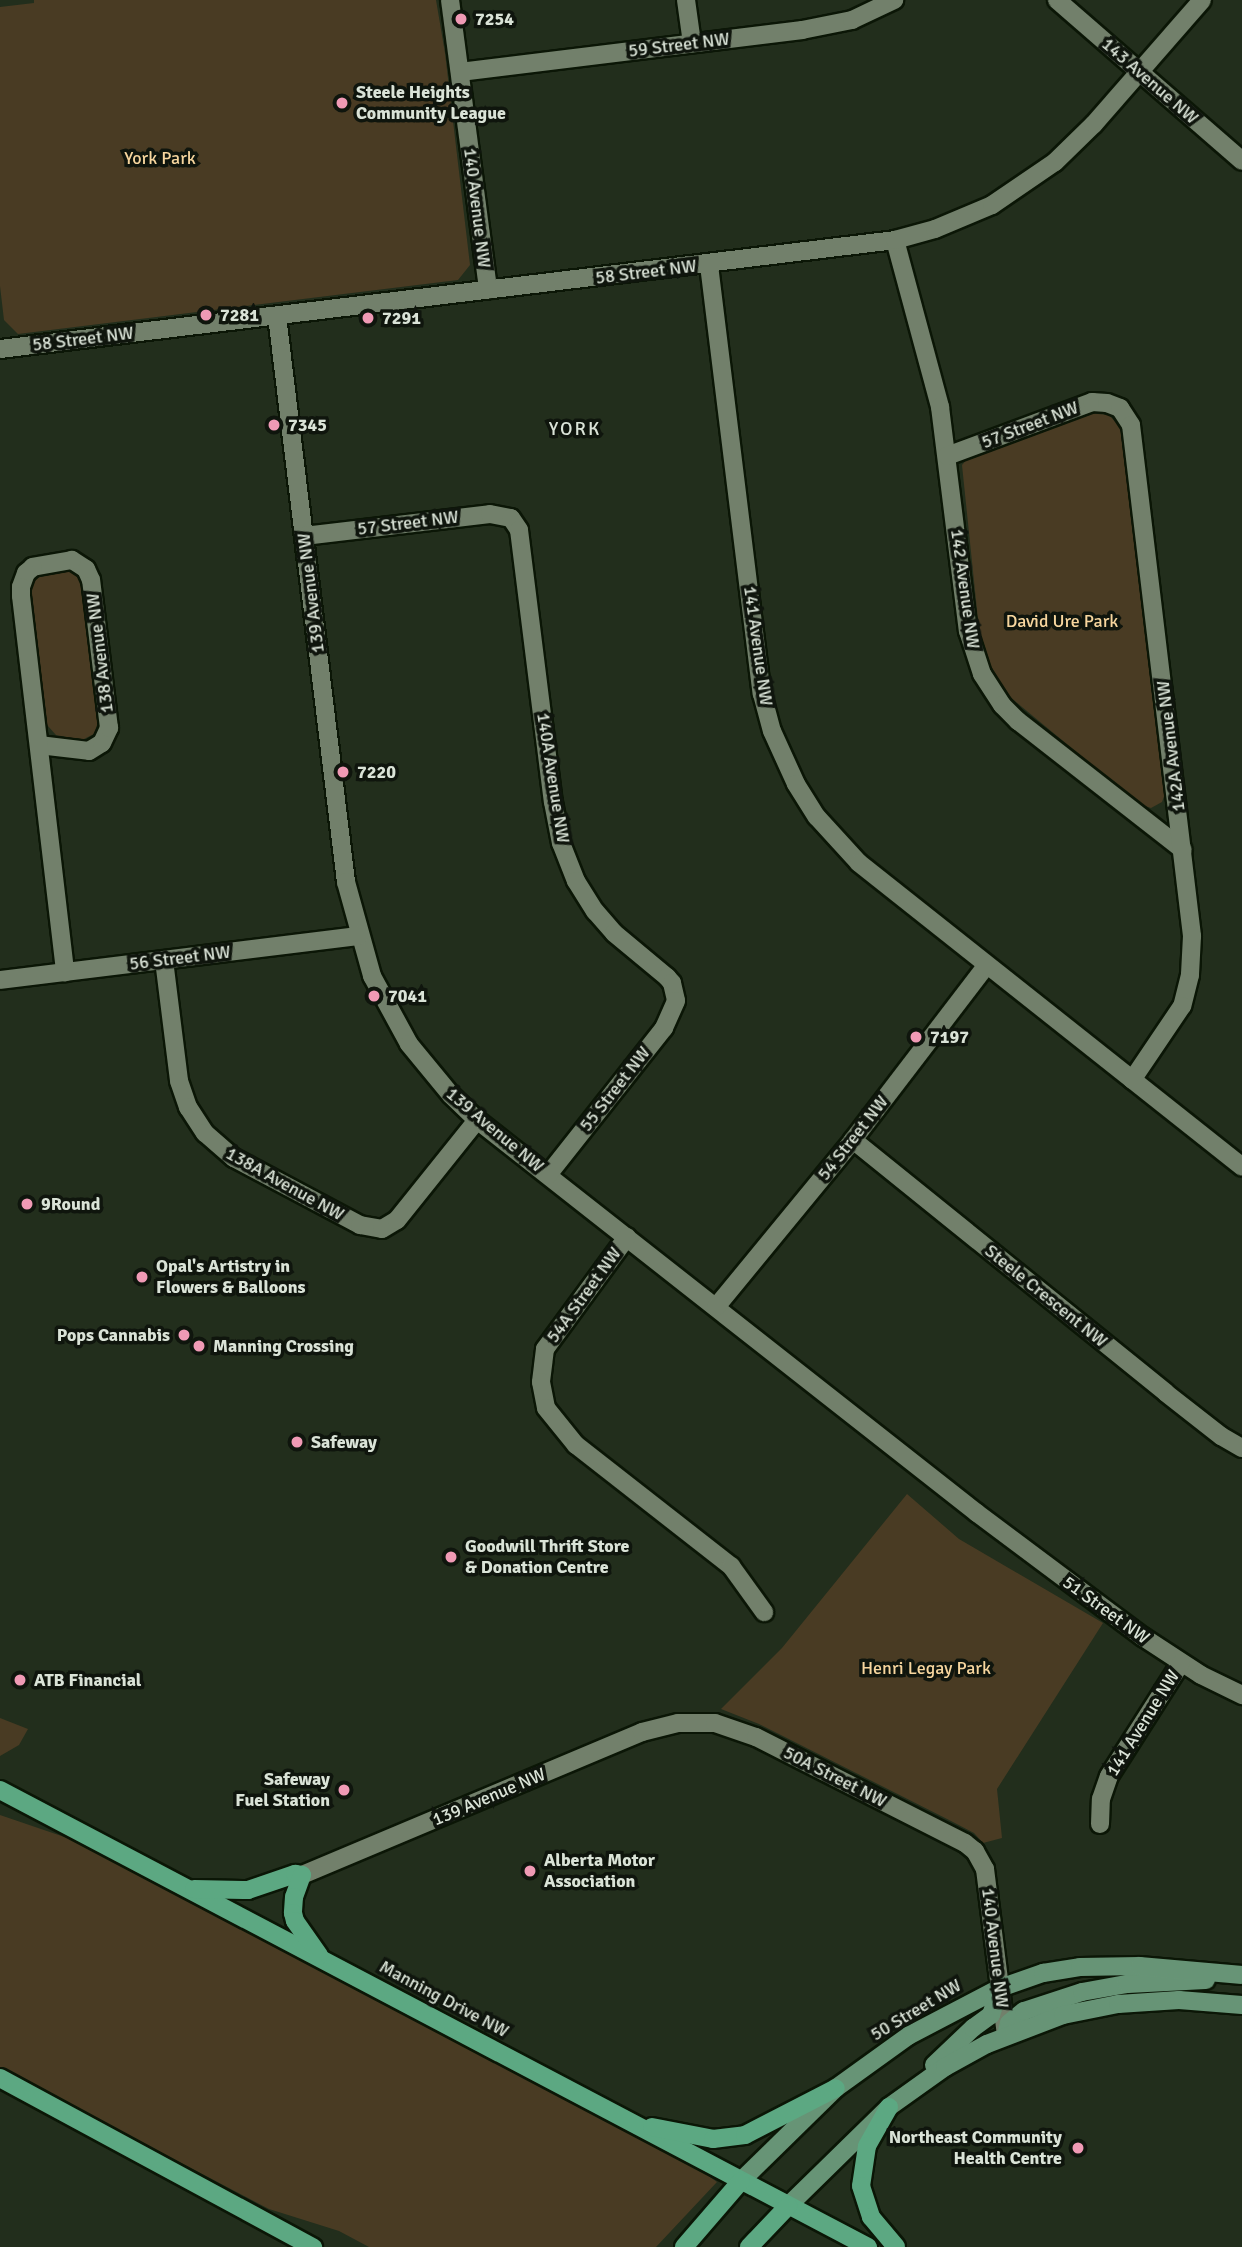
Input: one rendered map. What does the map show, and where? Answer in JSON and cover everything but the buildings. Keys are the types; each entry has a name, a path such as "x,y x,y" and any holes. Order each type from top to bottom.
{"main road":[{"name":"Manning Drive NW","path":"0,1790 868,2247"},
{"path":"191,1889 248,1890 295,1874 302,1875 294,1897 293,1913 295,1921 321,1958"},
{"name":"50 Street NW","path":"684,2247 741,2181 836,2088 908,2036 1000,1988 1043,1973 1080,1967 1140,1966 1234,1974"},
{"path":"1006,2036 1009,2023 1024,2011 1082,1992 1127,1984 1205,1980 1234,1974"},
{"path":"749,2247 894,2103 973,2028 991,2015 1000,1988"},
{"path":"896,2247 870,2217 861,2186 867,2146 894,2103 945,2067 1006,2036 1063,2015 1118,2004 1178,2000 1242,2005"},
{"path":"0,2078 313,2247"},
{"path":"635,2124 713,2139 746,2135 836,2088"}],"street":[{"name":"140 Avenue NW","path":"450,0 488,290"},
{"path":"686,0 692,43"},
{"name":"59 Street NW","path":"460,72 832,25 894,0"},
{"name":"143 Avenue NW","path":"1057,0 1242,162"},
{"name":"58 Street NW","path":"0,349 895,240 966,217 1023,186 1074,145 1202,0"},
{"name":"142 Avenue NW","path":"895,240 937,391 968,631 976,660 993,692 1018,721 1183,850"},
{"name":"141 Avenue NW","path":"709,264 761,683 779,749 806,801 842,847 986,966 1242,1167"},
{"name":"139 Avenue NW","path":"277,316 343,859 359,936 377,986 398,1027 451,1095 477,1119 976,1513"},
{"name":"57 Street NW","path":"947,456 1082,405 1101,401 1113,405"},
{"name":"142A Avenue NW","path":"1113,405 1124,412 1133,431 1192,936 1187,992 1171,1026 1132,1080"},
{"name":"57 Street NW","path":"304,536 490,514 511,518"},
{"name":"140A Avenue NW","path":"511,518 521,537 553,802 561,843 576,881 595,911 614,933 667,977 672,983 676,1001"},
{"name":"138 Avenue NW","path":"39,745 89,751 102,743 109,728 91,580 86,569 72,560 33,566 26,573 20,587 65,972"},
{"name":"56 Street NW","path":"0,980 359,936"},
{"name":"138A Avenue NW","path":"164,960 179,1081 188,1107 205,1133 224,1151 266,1176 360,1225 382,1229 402,1214 477,1119"},
{"name":"54 Street NW","path":"716,1307 853,1140 986,966"},
{"name":"55 Street NW","path":"548,1175 664,1028 676,1001"},
{"name":"Steele Crescent NW","path":"853,1140 1166,1393 1221,1436 1242,1448"},
{"name":"54A Street NW","path":"627,1237 545,1349 541,1369 543,1397 552,1419 576,1445 731,1566 764,1612"},
{"name":"51 Street NW","path":"976,1513 1105,1611 1181,1662 1242,1695"},
{"name":"141 Avenue NW","path":"1100,1824 1101,1799 1110,1776 1181,1662"},
{"name":"139 Avenue NW","path":"302,1875 642,1732 678,1723"},
{"name":"50A Street NW","path":"678,1723 715,1723 756,1737 965,1843 981,1860"},
{"name":"140 Avenue NW","path":"981,1860 985,1869 1006,2036"}],"green space":[{"name":"York Park","path":"34,0 436,0 445,53 470,265 458,280 18,334 4,320 0,286 0,7 34,3"},
{"name":"David Ure Park","path":"1087,413 1109,415 1122,429 1166,791 1162,802 1151,808 1139,804 1005,693 989,667 980,639 962,465 967,459"},
{"path":"69,570 80,577 98,722 94,734 82,740 56,735 47,725 30,589 32,579 40,574"},
{"name":"Henri Legay Park","path":"907,1494 959,1539 1103,1623 997,1789 1002,1838 983,1843 974,1833 951,1821 759,1724 721,1709 782,1648"},
{"path":"0,1718 28,1729 19,1745 0,1756"},
{"path":"0,1815 85,1844 691,2163 717,2182 656,2247 369,2247 339,2231 269,2209 0,2068"}],"place":[{"name":"7254","path":"461,19"},
{"name":"Steele Heights Community League","path":"342,103"},
{"name":"7281","path":"206,315"},
{"name":"7291","path":"368,318"},
{"name":"7345","path":"274,425"},
{"name":"7220","path":"343,772"},
{"name":"7041","path":"374,996"},
{"name":"7197","path":"916,1037"},
{"name":"9Round","path":"27,1204"},
{"name":"Opal's Artistry in Flowers & Balloons","path":"142,1277"},
{"name":"Pops Cannabis","path":"184,1335"},
{"name":"Manning Crossing","path":"199,1346"},
{"name":"Safeway","path":"297,1442"},
{"name":"Goodwill Thrift Store & Donation Centre","path":"451,1557"},
{"name":"ATB Financial","path":"20,1680"},
{"name":"Safeway Fuel Station","path":"344,1790"},
{"name":"Alberta Motor Association","path":"530,1871"},
{"name":"Northeast Community Health Centre","path":"1078,2148"}],"district":[{"name":"YORK","path":"575,430"}]}
